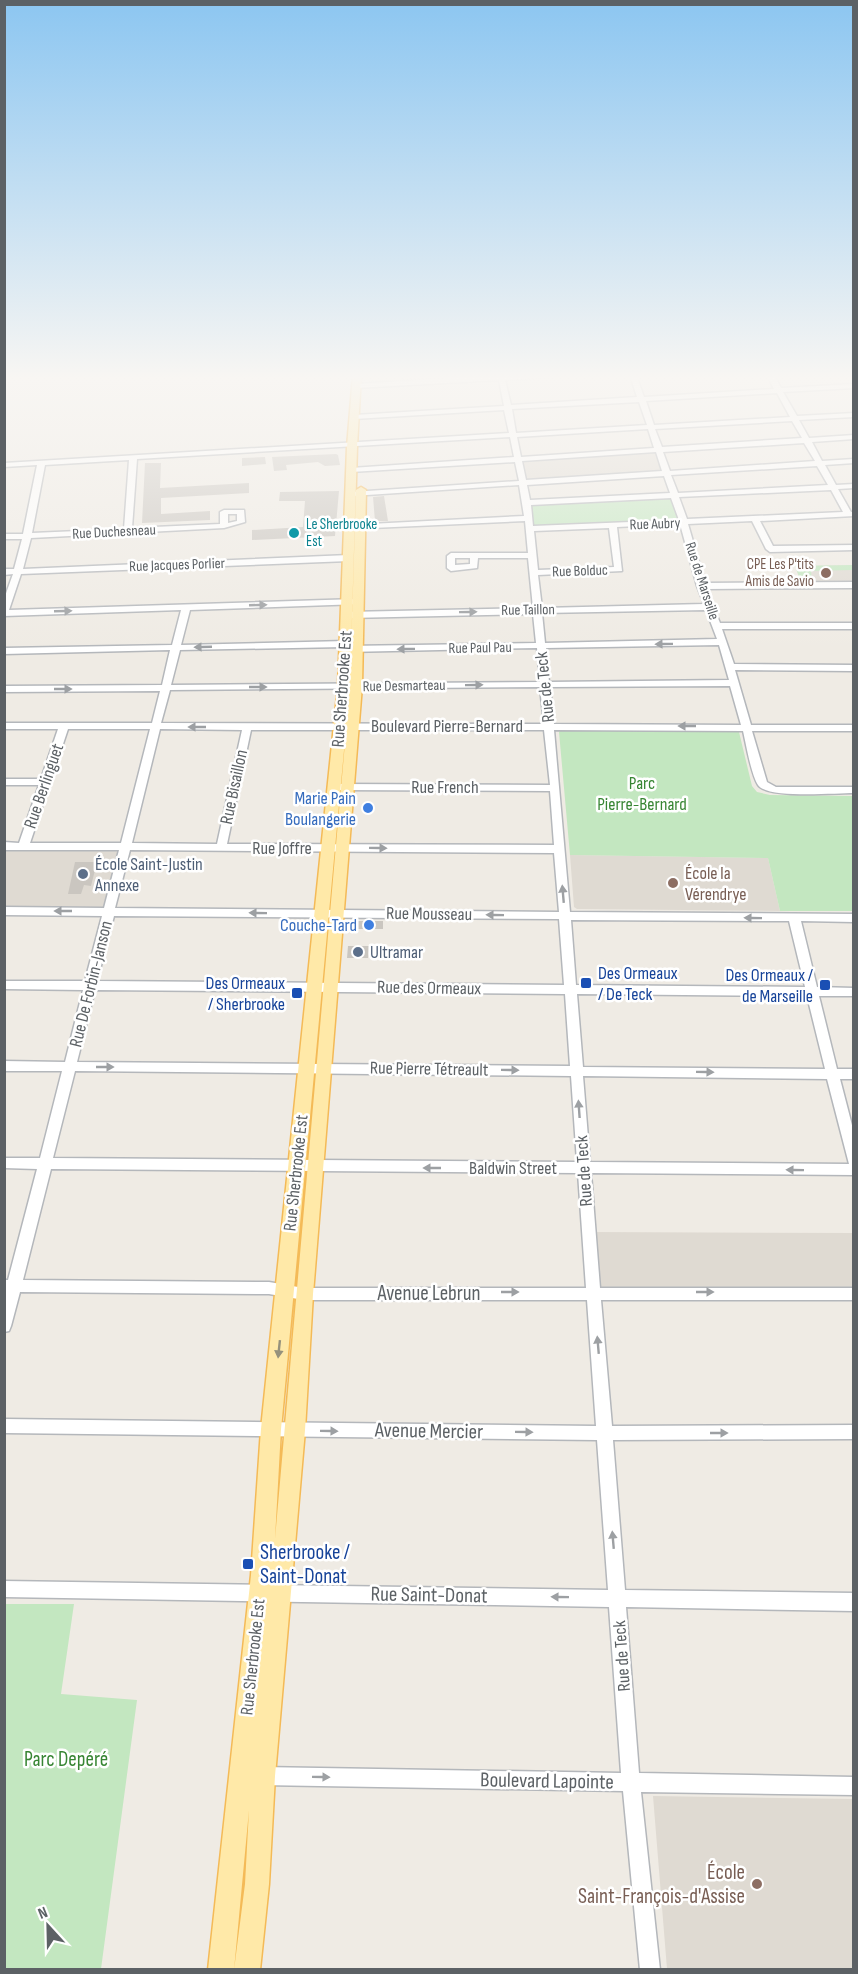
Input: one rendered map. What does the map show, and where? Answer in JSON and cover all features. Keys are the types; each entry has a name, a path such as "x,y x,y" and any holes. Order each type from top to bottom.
{"main road":[{"name":"Rue Sherbrooke Est","path":"270,1592 271,1429 316,1167 325,1069 324,986 350,686 356,470"},
{"name":"Rue Sherbrooke Est","path":"352,608 349,558 355,527"},
{"name":"Rue Sherbrooke Est","path":"221,1970 252,1776 270,1592 296,1430 296,1166 307,1069 324,986"},
{"name":"Rue Sherbrooke Est","path":"247,1970 257,1884 252,1776"}],"street":[{"path":"4,612 20,571 40,467"},
{"path":"128,531 132,467"},
{"path":"356,470 398,467"},
{"name":"Rue de Teck","path":"519,467 528,518 555,788 631,1783 650,1970"},
{"name":"Rue de Marseille","path":"664,467 684,523 701,586 723,642 732,683 762,783 767,788 854,790"},
{"path":"356,494 757,467"},
{"path":"823,467 832,487 851,515"},
{"path":"526,503 854,486"},
{"name":"Rue Aubry","path":"529,529 851,515"},
{"path":"355,527 528,518"},
{"path":"755,519 770,549 854,547"},
{"name":"Rue Duchesneau","path":"4,537 224,526"},
{"name":"Rue Bolduc","path":"533,573 619,569 613,526"},
{"name":"Rue Bolduc","path":"474,556 532,555"},
{"name":"Rue Jacques Porlier","path":"4,572 349,558"},
{"path":"701,586 854,585"},
{"name":"Rue Taillon","path":"4,612 186,607 537,610 710,607"},
{"name":"Rue De Forbin-Janson","path":"4,1326 10,1286 46,1163 186,607"},
{"path":"717,626 854,626"},
{"name":"Rue Paul Pau","path":"4,651 541,647 723,642"},
{"path":"729,667 854,668"},
{"name":"Rue Desmarteau","path":"4,689 732,683"},
{"name":"Boulevard Pierre-Bernard","path":"4,726 854,728"},
{"name":"Rue Berlinguet","path":"23,846 64,726"},
{"name":"Rue Bisaillon","path":"221,848 247,727"},
{"path":"4,782 45,782"},
{"name":"Rue French","path":"340,787 555,788"},
{"name":"Rue Joffre","path":"4,846 559,849"},
{"name":"Rue Mousseau","path":"4,911 854,918"},
{"path":"794,918 854,1162"},
{"name":"Rue des Ormeaux","path":"4,985 854,992"},
{"name":"Rue Pierre Tétreault","path":"4,1066 854,1074"},
{"path":"4,1163 296,1166"},
{"name":"Baldwin Street","path":"296,1166 854,1170"},
{"name":"Avenue Lebrun","path":"10,1286 295,1292 854,1294"},
{"name":"Avenue Mercier","path":"4,1426 605,1433 854,1432"},
{"name":"Rue Saint-Donat","path":"4,1589 854,1602"},
{"name":"Boulevard Lapointe","path":"252,1776 854,1786"}],"shaded area":[{"path":"519,467 664,467 666,473 522,483"},
{"name":"CPE Les P'tits Amis de Savio","path":"853,565 853,581 801,582 795,566"},
{"path":"5,847 126,847 109,911 5,911"},
{"name":"École la Vérendrye","path":"570,855 768,858 780,911 577,909 574,907"},
{"path":"589,1232 853,1233 853,1294 594,1292"},
{"name":"École Saint-François-d'Assise","path":"653,1796 853,1799 853,1969 667,1969"}],"green space":[{"path":"674,495 684,523 529,529 527,503"},
{"path":"853,565 853,570 811,571 812,581 801,582 795,566"},
{"name":"Parc Pierre-Bernard","path":"561,730 736,731 739,732 752,786 757,792 770,795 853,796 853,911 780,911 768,858 570,855 559,732"},
{"name":"Parc Depéré","path":"4,1604 74,1604 61,1694 137,1700 101,1969 5,1969"}],"building":[{"path":"145,467 161,467 160,488 249,483 249,493 161,498 161,514 210,511 210,520 142,523"},
{"path":"273,467 286,467 287,470 274,471"},
{"path":"339,491 335,536 252,540 252,530 303,527 305,501 279,501 280,492"},
{"path":"384,496 388,521 375,521 373,497"},
{"name":"École Saint-Justin Annexe","path":"75,862 97,862 91,886 84,885 81,894 68,894"},
{"name":"Couche-Tard","path":"354,921 383,921 383,929 354,929"},
{"name":"Ultramar","path":"348,946 369,946 368,958 347,958"}],"place":[{"name":"Le Sherbrooke Est","path":"294,533"},
{"name":"CPE Les P'tits Amis de Savio","path":"826,573"},
{"name":"Marie Pain Boulangerie","path":"368,808"},
{"name":"École Saint-Justin Annexe","path":"83,874"},
{"name":"École la Vérendrye","path":"673,883"},
{"name":"Couche-Tard","path":"369,925"},
{"name":"Ultramar","path":"358,952"},
{"name":"Des Ormeaux / De Teck","path":"586,983"},
{"name":"Des Ormeaux / de Marseille","path":"825,985"},
{"name":"Des Ormeaux / Sherbrooke","path":"297,993"},
{"name":"Sherbrooke / Saint-Donat","path":"248,1564"},
{"name":"École Saint-François-d'Assise","path":"757,1884"}]}
